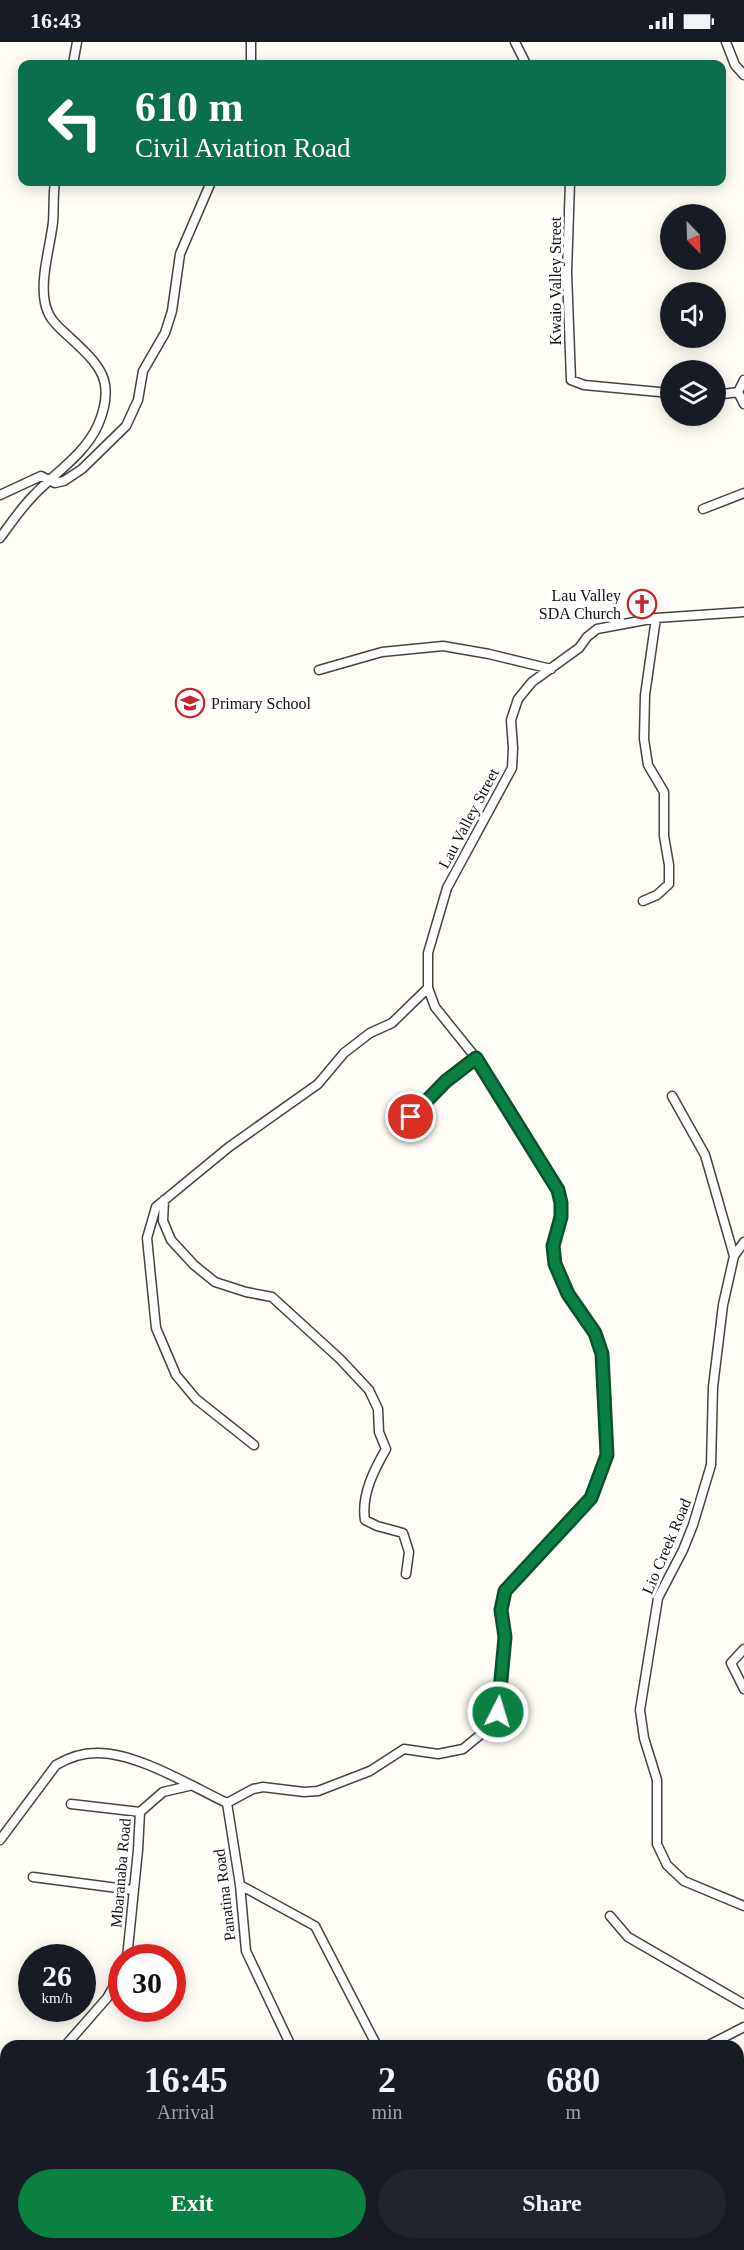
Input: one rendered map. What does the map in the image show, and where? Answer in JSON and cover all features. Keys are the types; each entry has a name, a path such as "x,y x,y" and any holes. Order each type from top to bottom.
{"street":[{"path":"74,60 77,42"},
{"path":"250,42 251,60"},
{"path":"515,42 524,60"},
{"path":"726,42 735,65 744,75"},
{"path":"0,538 22,508 84,447 92,436 104,408 105,380 99,368 51,319 46,304 43,287 53,220 55,186"},
{"path":"0,495 40,476 55,483 74,475 126,426 138,400 143,371 165,333 173,303 180,254 209,186"},
{"name":"Kwaio Valley Street","path":"570,186 567,273 571,380 584,385 660,392"},
{"path":"738,392 744,380"},
{"path":"726,394 738,392"},
{"path":"738,392 744,404"},
{"path":"703,509 744,493"},
{"name":"Lau Valley Street","path":"428,988 428,953 447,888 512,768 512,720 518,699 532,682 579,648 597,629 656,618 744,612"},
{"path":"643,901 657,895 669,884 669,865 664,836 664,792 648,765 644,739 645,695 656,618"},
{"path":"319,670 382,652 443,646 551,669"},
{"path":"0,1840 56,1765 66,1759 97,1753 132,1758 227,1803 253,1789 264,1787 304,1792 318,1791 370,1771 404,1749 438,1754 463,1749 491,1726 498,1712 505,1637 501,1610 505,1591 591,1498 607,1455 602,1354 595,1333 568,1294 555,1264 553,1246 561,1217 558,1190 476,1058 435,1007 428,988 392,1023 370,1033 344,1053 318,1084 229,1147 156,1207 147,1238 156,1328 176,1376 196,1399 254,1445"},
{"path":"411,1117 446,1081 476,1058"},
{"path":"672,1096 705,1155 734,1256"},
{"path":"164,1200 163,1221 171,1240 194,1265 215,1282 272,1297 340,1359 369,1390 378,1409 379,1432 386,1449 372,1473 363,1510 365,1520 403,1533 409,1552 406,1574"},
{"path":"734,1256 744,1242"},
{"name":"Lio Creek Road","path":"734,1256 723,1305 713,1387 711,1465 690,1533 658,1598 640,1710 657,1780 657,1844 667,1865 684,1881 744,1905"},
{"path":"744,1649 731,1663 744,1689"},
{"name":"Mbaranaba Road","path":"128,1944 140,1812 163,1792 190,1786"},
{"name":"Panatina Road","path":"227,1803 240,1885 246,1951 288,2040"},
{"path":"71,1804 140,1812"},
{"path":"33,1877 133,1890"},
{"path":"240,1885 315,1926 374,2040"},
{"path":"610,1916 628,1937 744,2004"},
{"path":"70,2040 108,1996"},
{"path":"719,2040 744,2027"}],"place":[{"name":"Lau Valley SDA Church","path":"642,604"},
{"name":"Primary School","path":"190,703"}],"route":[{"path":"411,1117 446,1081 476,1058 558,1190 561,1217 553,1246 555,1264 568,1294 595,1333 602,1354 607,1455 591,1498 505,1591 501,1610 505,1637 498,1712"}]}
